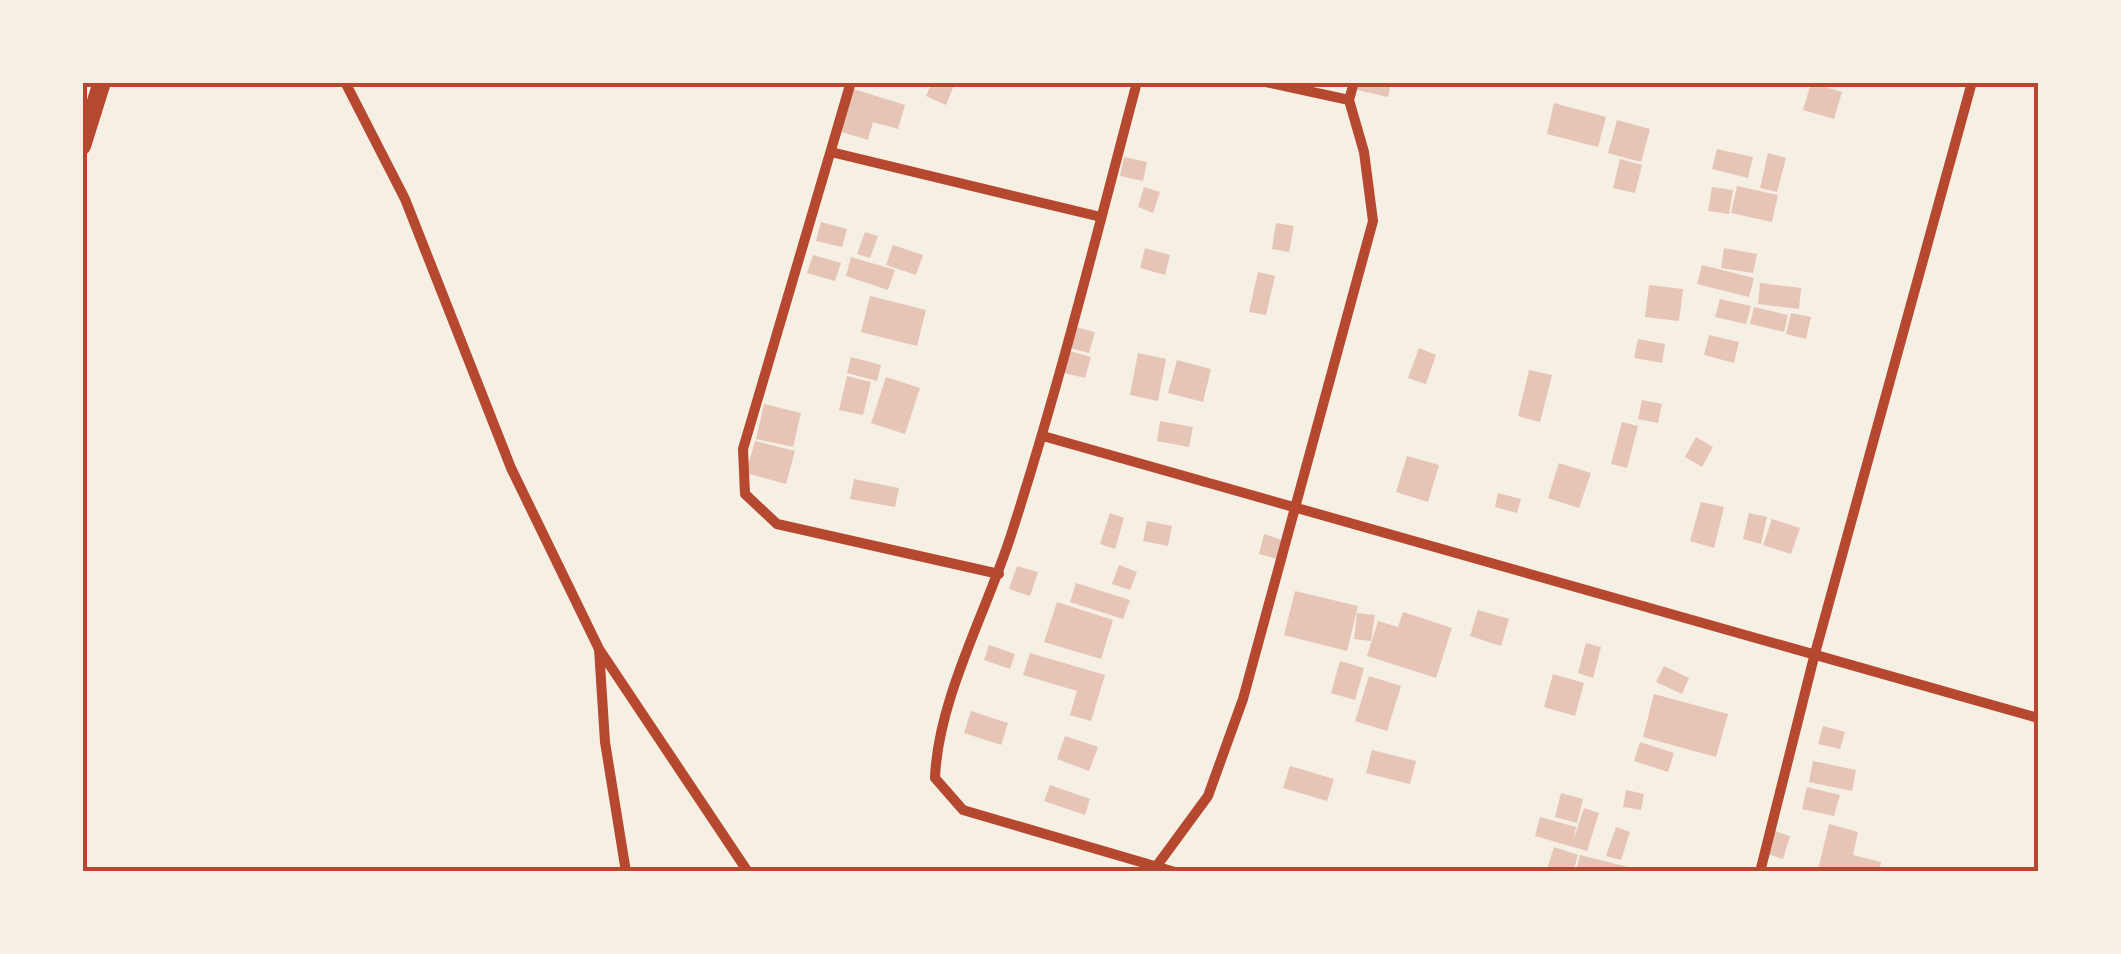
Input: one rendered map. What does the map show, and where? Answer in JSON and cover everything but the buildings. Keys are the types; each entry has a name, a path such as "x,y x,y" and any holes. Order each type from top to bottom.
{"street":[{"path":"82,146 102,82"},
{"path":"345,82 406,199 511,468 599,649 748,872"},
{"path":"852,82 743,449 746,494 777,524 999,574"},
{"path":"1137,82 1043,436 999,574 936,742 935,778 964,810 1175,872"},
{"path":"1266,82 1349,100"},
{"path":"1154,868 1208,796 1243,698 1373,222 1364,152 1349,100 1354,82"},
{"path":"1760,872 1814,657 1972,82"},
{"path":"831,152 1101,217"},
{"path":"1043,436 2038,718"},
{"path":"599,649 605,742 626,872"}]}
